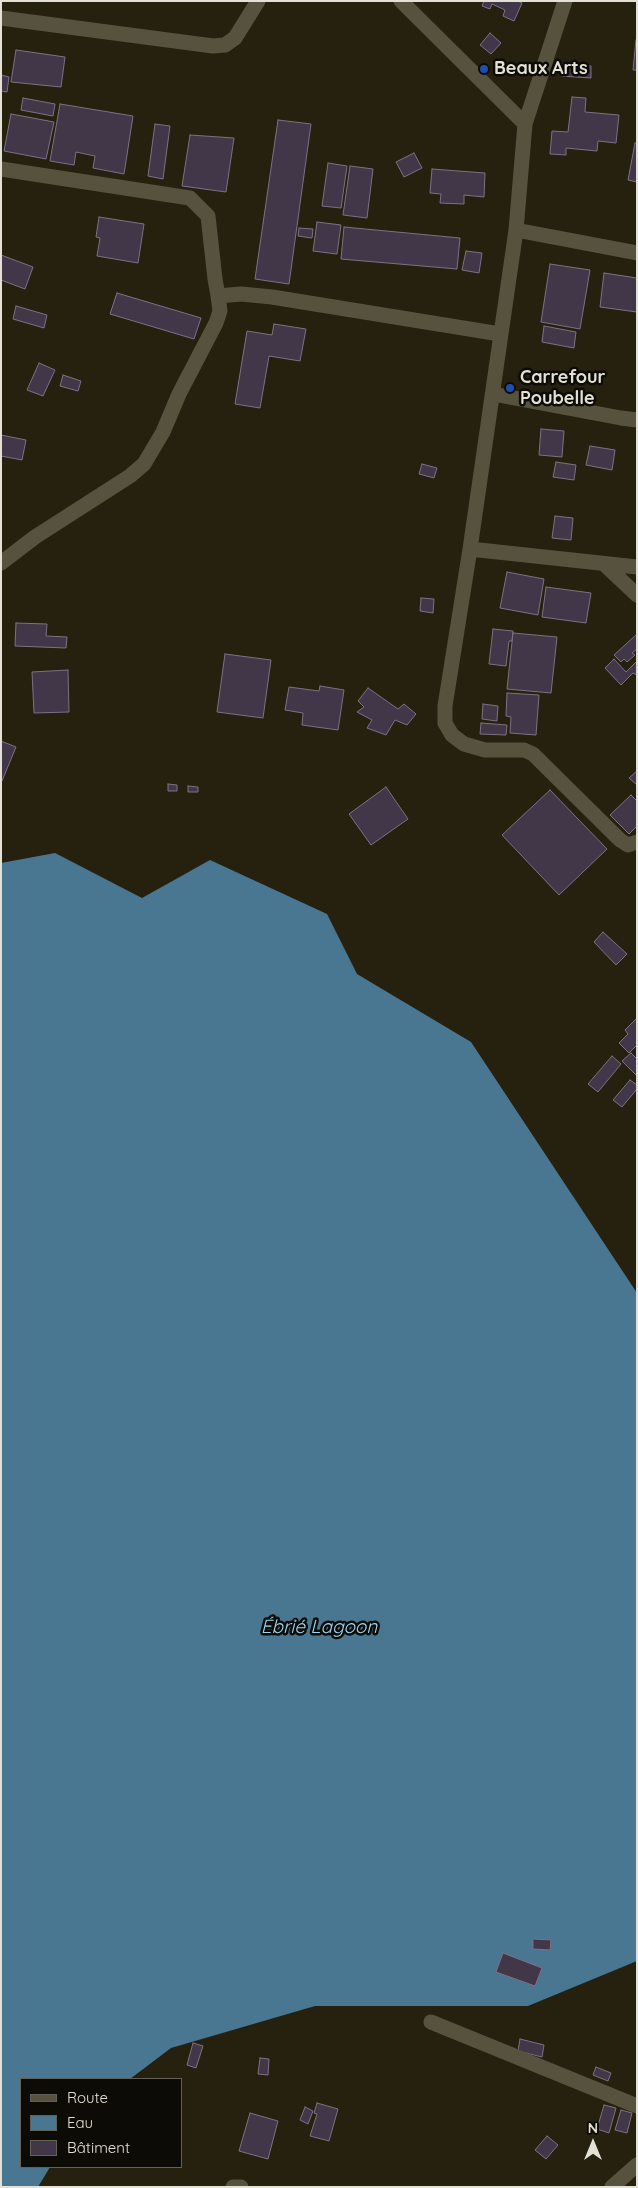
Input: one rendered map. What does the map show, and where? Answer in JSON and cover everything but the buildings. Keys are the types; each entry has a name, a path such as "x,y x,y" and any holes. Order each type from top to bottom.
{"street":[{"path":"1,18 225,46 235,38 258,1"},
{"path":"401,1 525,124"},
{"path":"565,1 525,124 516,230 470,549 445,706 445,723 452,735 464,744 485,750 524,750 533,754 620,840 628,845 637,842"},
{"path":"1,169 190,198 208,216 214,279 220,311 216,323 179,394 163,432 144,464 130,476 34,537 1,563"},
{"path":"516,230 637,252"},
{"path":"218,296 241,294 272,297 500,334"},
{"path":"492,394 637,420"},
{"path":"470,549 637,567"},
{"path":"604,564 637,595"},
{"path":"430,2022 637,2106"},
{"path":"612,2187 637,2165"},
{"path":"233,2187 241,2187"}],"water":[{"name":"Ébrié Lagoon","path":"55,853 142,898 210,860 327,914 357,974 471,1042 637,1293 637,1961 528,2006 315,2006 171,2048 131,2078 20,2078 20,2168 49,2168 38,2187 1,2187 1,863"}],"place":[{"name":"Beaux Arts","path":"484,69"},
{"name":"Carrefour Poubelle","path":"510,388"}]}
